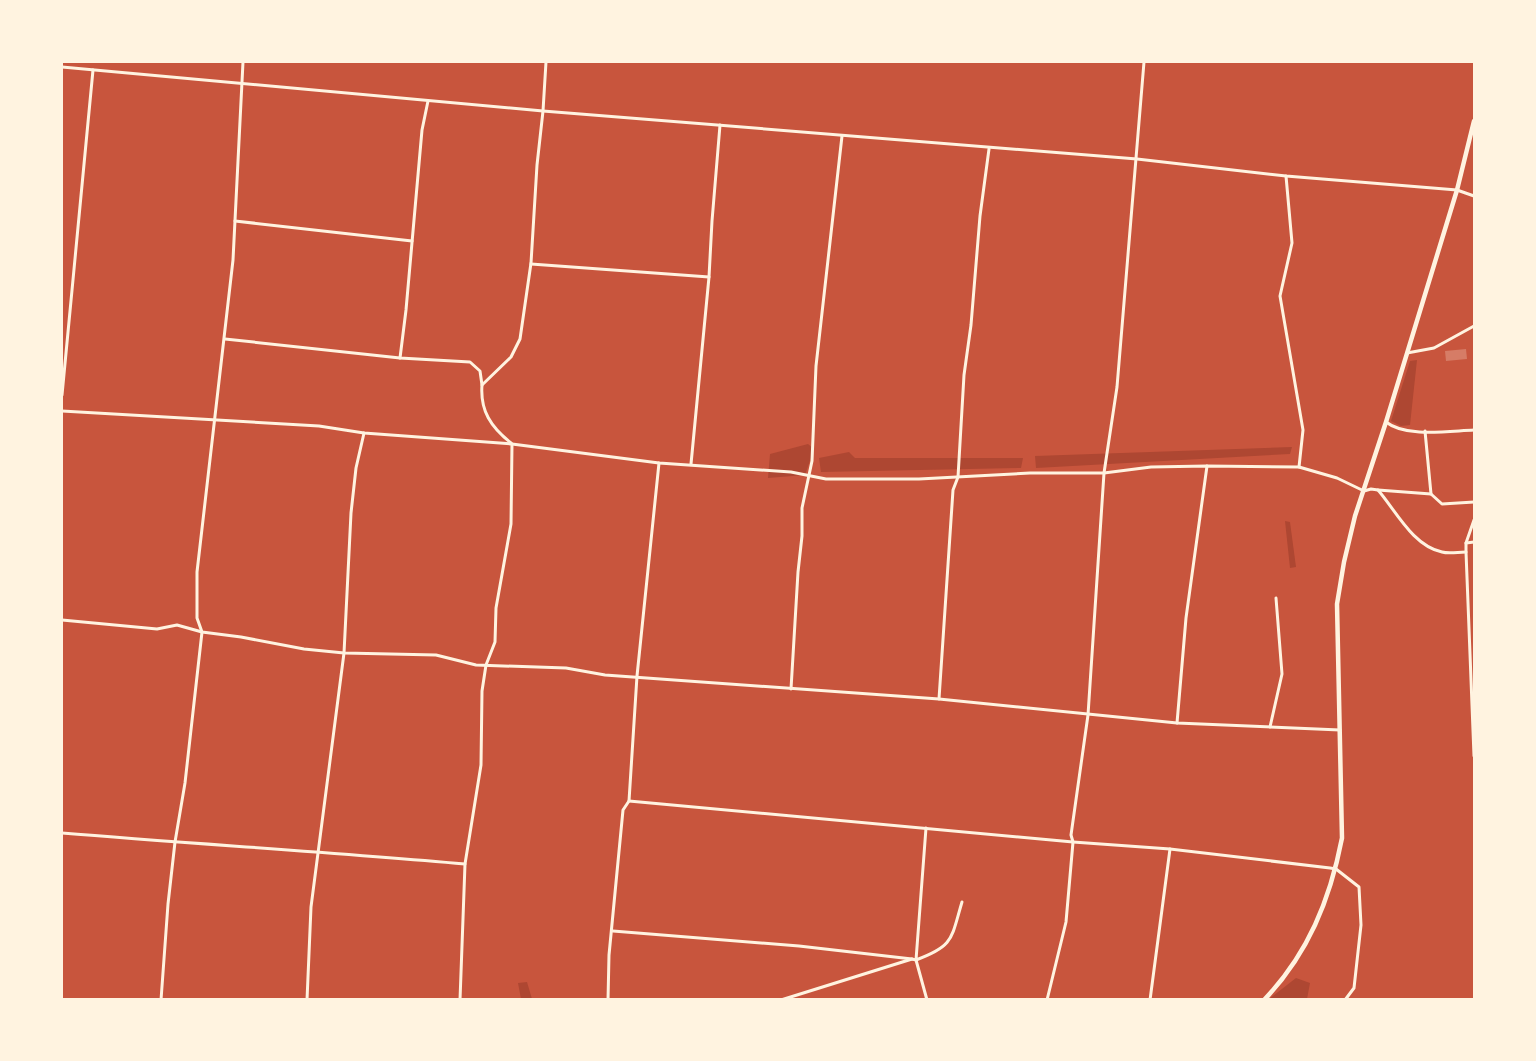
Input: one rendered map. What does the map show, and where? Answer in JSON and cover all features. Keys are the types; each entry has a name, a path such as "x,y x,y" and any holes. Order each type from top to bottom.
{"street":[{"path":"161,999 175,842 185,783 202,632 197,618 197,572 225,339 243,62"},
{"path":"482,385 511,357 520,339 531,264 546,62"},
{"path":"1047,999 1066,922 1073,842 1071,834 1088,715 1104,473 1118,387 1144,62"},
{"path":"62,67 543,111 1137,159 1286,176 1457,190 1474,196"},
{"path":"62,395 93,70"},
{"path":"400,358 422,130 428,101"},
{"path":"1264,999 1281,982 1316,924 1329,894 1336,869 1342,838 1337,604 1348,541 1457,190 1474,121"},
{"path":"691,464 709,277 711,221 720,125"},
{"path":"791,689 802,508 812,461 816,366 842,135"},
{"path":"939,699 953,490 958,477 964,375 989,148"},
{"path":"1286,176 1292,243 1280,296 1303,430 1299,468"},
{"path":"234,221 412,241"},
{"path":"531,264 709,277"},
{"path":"1407,353 1434,348 1474,326"},
{"path":"225,339 400,358 470,362 480,371 481,399 487,418 512,444 511,524 496,608 495,642 486,665 482,691 481,765 465,864 460,999"},
{"path":"62,411 319,426 364,433 512,444 659,463 791,472 826,478 908,479 1030,473 1104,473 1151,467 1299,468 1337,478 1364,491 1371,489 1431,494 1442,504 1474,502"},
{"path":"1386,422 1395,429 1474,430"},
{"path":"1425,431 1431,494"},
{"path":"307,999 311,908 344,653 351,513 356,468 364,433"},
{"path":"608,999 609,956 623,810 628,801 637,676 659,463"},
{"path":"1177,723 1186,618 1207,466"},
{"path":"1378,490 1407,527 1427,547 1443,553 1466,552"},
{"path":"1474,520 1466,543 1466,552 1474,756"},
{"path":"1466,543 1474,543"},
{"path":"1270,727 1282,674 1276,598"},
{"path":"62,621 157,629 177,625 202,632 304,649 344,653 436,655 476,665 566,668 605,675 939,699 1177,723 1340,730"},
{"path":"628,801 1170,849 1336,869 1359,887 1361,925 1354,988 1345,999"},
{"path":"926,828 914,959 927,999"},
{"path":"62,833 465,864"},
{"path":"1150,999 1170,849"},
{"path":"781,999 937,952 947,945 962,903"},
{"path":"612,931 800,945 914,959"}],"shaded area":[{"path":"1417,360 1410,425 1401,426 1391,421 1410,361"},
{"path":"808,444 814,449 805,475 768,478 770,454"},
{"path":"1292,447 1290,454 1036,468 1035,456"},
{"path":"849,452 855,458 1023,458 1021,468 821,472 819,458"},
{"path":"1285,521 1290,522 1296,567 1290,568"},
{"path":"1296,978 1310,983 1307,999 1269,999"},
{"path":"527,982 532,999 521,999 518,983"}],"building":[{"path":"1466,349 1467,359 1446,361 1445,351"}]}
